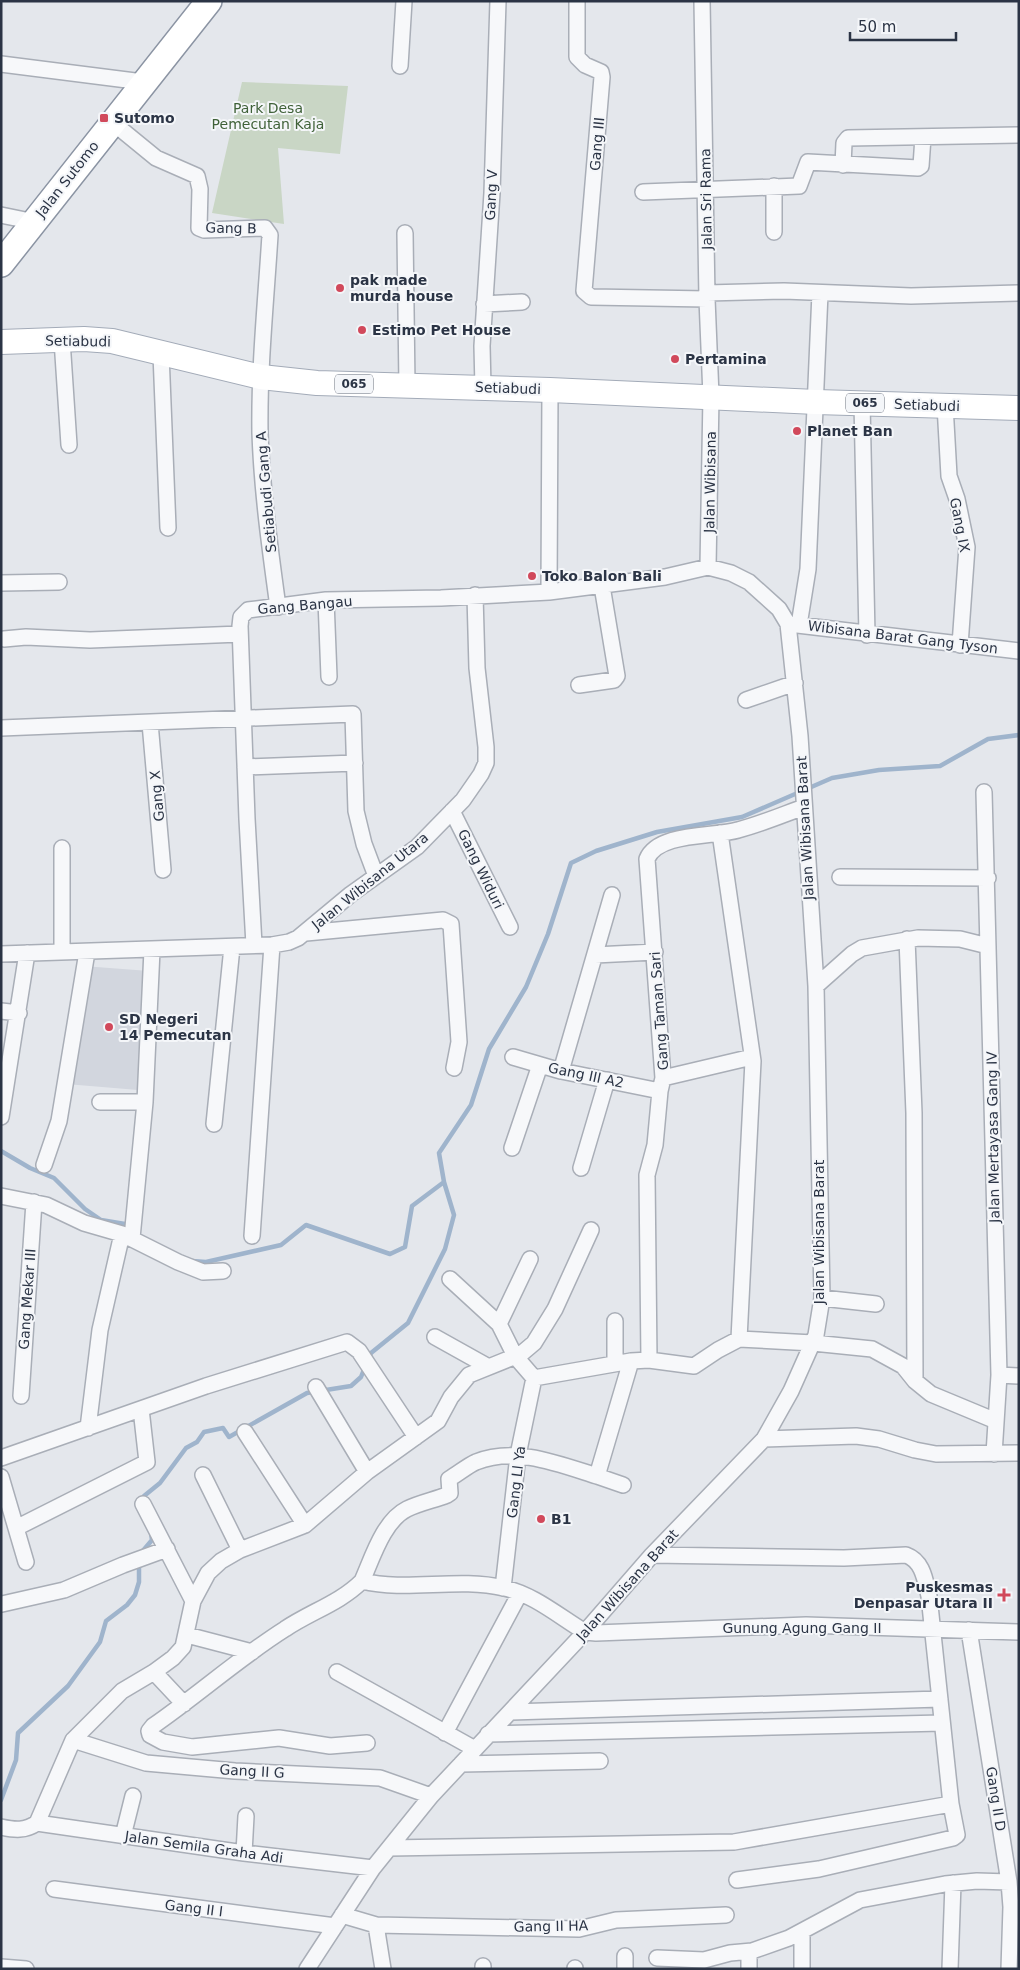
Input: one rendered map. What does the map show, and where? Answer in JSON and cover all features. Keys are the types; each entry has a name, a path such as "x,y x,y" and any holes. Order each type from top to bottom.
{"highway":[{"name":"Jalan Sutomo","path":"1,264 143,82 209,1"}],"main road":[{"name":"Setiabudi","path":"1,342 112,341 261,377 317,383 1019,408"}],"street":[{"path":"400,66 404,1"},
{"name":"Gang V","path":"484,388 484,304 492,193 498,1"},
{"name":"Gang III","path":"577,1 577,57 585,65 601,72 602,77 584,291 591,297 707,296"},
{"name":"Jalan Sri Rama","path":"702,1 707,296 712,396"},
{"path":"1,64 143,82"},
{"name":"Gang B","path":"112,122 156,158 197,176 200,189 198,228 204,230 265,228 270,235 261,377"},
{"path":"844,165 844,142 848,138 1019,135"},
{"path":"643,192 799,186 808,162 918,168 921,166 923,136"},
{"path":"774,186 774,232"},
{"path":"1,215 35,222"},
{"path":"405,233 407,386"},
{"path":"707,296 784,291 911,296 1019,293"},
{"path":"793,624 808,569 820,293"},
{"path":"484,304 522,302"},
{"path":"62,340 69,445"},
{"path":"161,354 168,528"},
{"name":"Setiabudi Gang A","path":"261,377 260,433 269,546 278,607"},
{"path":"550,390 550,592"},
{"name":"Jalan Wibisana","path":"708,567 712,396"},
{"path":"862,403 867,635"},
{"name":"Gang IX","path":"945,405 949,476 957,499 967,547 960,645"},
{"path":"475,595 550,592 602,586 665,577 708,567"},
{"name":"Jalan Wibisana Barat","path":"307,1969 373,1868 431,1796 585,1632 652,1555 764,1439 791,1391 818,1328 822,1298 816,986 795,683 793,624 749,582 731,573 708,567"},
{"path":"1,583 59,582"},
{"path":"578,685 614,680 617,676 602,586"},
{"name":"Gang Bangau","path":"254,945 245,767 241,618 248,610 326,600 475,595"},
{"name":"Jalan Wibisana Utara","path":"1,954 272,945 289,942 306,933 351,894 417,847 472,787 486,763 477,668 475,595"},
{"path":"326,600 329,676"},
{"name":"Wibisana Barat Gang Tyson","path":"793,624 867,635 1019,651"},
{"path":"4,639 26,637 90,640 240,634"},
{"path":"746,700 795,683"},
{"path":"1,728 244,720 353,714 356,811 364,844 376,876"},
{"name":"Gang X","path":"150,723 163,870"},
{"path":"245,767 355,763"},
{"name":"Jalan Mertayasa Gang IV","path":"984,792 988,878 988,946 999,1375 994,1454"},
{"name":"Gang Taman Sari","path":"649,1360 647,1175 658,1124 661,1085 655,952 647,859 650,852 657,846 678,839 720,833 750,826 804,804"},
{"name":"Gang Widuri","path":"452,811 510,927"},
{"path":"720,833 752,1057 739,1339"},
{"path":"62,848 62,952"},
{"path":"840,877 988,878"},
{"path":"561,1071 612,895"},
{"path":"306,933 443,920 451,924 459,1042 454,1068"},
{"path":"816,986 852,954 862,948 907,939 960,938 988,946"},
{"path":"907,939 914,1113 916,1381"},
{"path":"252,1236 272,945"},
{"path":"214,1124 232,947"},
{"path":"88,1428 100,1330 130,1231 145,1102 152,950"},
{"path":"44,1165 58,1121 87,952"},
{"path":"595,955 655,952"},
{"path":"1,1118 27,953"},
{"path":"1,1011 19,1013"},
{"name":"Gang III A2","path":"513,1057 561,1071 607,1080 661,1085 752,1057"},
{"path":"512,1148 540,1065"},
{"path":"581,1168 607,1080"},
{"path":"100,1102 145,1102"},
{"path":"1,1196 34,1202 84,1223 130,1231 178,1262 203,1272 224,1271"},
{"name":"Gang Mekar III","path":"21,1396 34,1202"},
{"path":"1,1827 20,1830 29,1828 36,1823 73,1740 122,1692 173,1658 183,1647 193,1601 208,1573 221,1561 240,1550 304,1525 367,1472 441,1418 451,1397 469,1375 515,1356 534,1343 555,1309 591,1230"},
{"path":"499,1324 530,1259"},
{"path":"450,1279 499,1324 515,1356 534,1378 631,1361 649,1360 694,1366 739,1339 813,1343 872,1349 897,1361 931,1394 996,1421"},
{"path":"822,1298 876,1304"},
{"path":"615,1321 615,1363"},
{"path":"436,1337 487,1366"},
{"path":"1,1458 206,1386 347,1342 359,1351 416,1437"},
{"path":"598,1476 631,1361"},
{"path":"999,1375 1019,1376"},
{"name":"Gang Ll Ya","path":"503,1588 518,1455 534,1378"},
{"path":"316,1387 367,1472"},
{"path":"16,1528 147,1462 141,1409"},
{"path":"245,1432 304,1525"},
{"path":"764,1439 856,1436 879,1439 936,1454 1019,1453"},
{"path":"367,1743 330,1746 279,1738 192,1747 163,1742 150,1735 150,1728 285,1628 341,1599 362,1581 386,1531 399,1515 406,1510 450,1493 450,1479 473,1463 518,1455 563,1465 623,1485"},
{"path":"203,1475 240,1550"},
{"path":"1,1477 26,1562"},
{"path":"143,1504 193,1601"},
{"path":"2,1604 64,1590 167,1549"},
{"path":"652,1555 844,1558 906,1555 918,1562 929,1596 951,1804 957,1835 953,1838 819,1869 737,1880"},
{"path":"362,1581 390,1586 456,1585 503,1588 520,1593 585,1632"},
{"path":"446,1733 520,1593"},
{"name":"Gunung Agung Gang II","path":"585,1632 606,1633 806,1625 1019,1632"},
{"name":"Gang II D","path":"970,1630 1010,1882 1010,1969"},
{"path":"186,1635 252,1652"},
{"path":"154,1672 184,1704"},
{"path":"338,1672 475,1750"},
{"path":"511,1712 940,1699"},
{"path":"488,1734 942,1723"},
{"name":"Gang II G","path":"73,1740 146,1763 235,1771 380,1778 431,1796"},
{"path":"461,1764 600,1761"},
{"path":"123,1836 133,1796"},
{"path":"389,1848 734,1842 951,1804"},
{"path":"244,1853 246,1816"},
{"name":"Jalan Semila Graha Adi","path":"36,1823 244,1853 373,1868"},
{"path":"657,1958 708,1964 730,1953 752,1951 802,1932 860,1900 954,1883 978,1881 1010,1882"},
{"path":"950,1969 954,1883"},
{"name":"Gang II I","path":"54,1889 376,1925"},
{"name":"Gang II HA","path":"376,1925 578,1929 616,1920 726,1915"},
{"path":"376,1925 382,1969"},
{"path":"802,1932 802,1969"},
{"path":"749,1969 749,1956 752,1951"},
{"path":"5,1968 26,1969"}],"shaded area":[{"name":"SD Negeri 14 Pemecutan","path":"83,966 149,971 138,1090 66,1084"}],"green space":[{"name":"Park Desa Pemecutan Kaja","path":"242,82 348,86 340,154 278,148 284,224 212,213"}],"waterway":[{"path":"192,1261 206,1262 281,1245 306,1225 390,1254 405,1247 412,1206 444,1182 439,1153 471,1105 489,1049 526,987 548,934 571,863 596,851 657,832 742,817 832,778 879,770 940,766 988,739 1019,735"},
{"path":"1,1151 30,1168 54,1178 85,1209 101,1220 131,1225"},
{"path":"368,1360 371,1353 408,1323 445,1249 454,1215 444,1182"},
{"path":"145,1501 144,1496 160,1483 186,1448 197,1442 204,1432 223,1428 229,1437 307,1393 351,1386 361,1377 365,1367"},
{"path":"141,1553 152,1540 151,1533"},
{"path":"1,1800 16,1760 18,1733 68,1686 100,1642 106,1621 127,1605 135,1595 139,1582 139,1563"}],"place":[{"name":"Sutomo","path":"104,118"},
{"name":"pak made murda house","path":"340,288"},
{"name":"Estimo Pet House","path":"362,330"},
{"name":"Pertamina","path":"675,359"},
{"name":"Planet Ban","path":"797,431"},
{"name":"Toko Balon Bali","path":"532,576"},
{"name":"SD Negeri 14 Pemecutan","path":"109,1027"},
{"name":"B1","path":"541,1519"},
{"name":"Puskesmas Denpasar Utara II","path":"1004,1595"}]}
